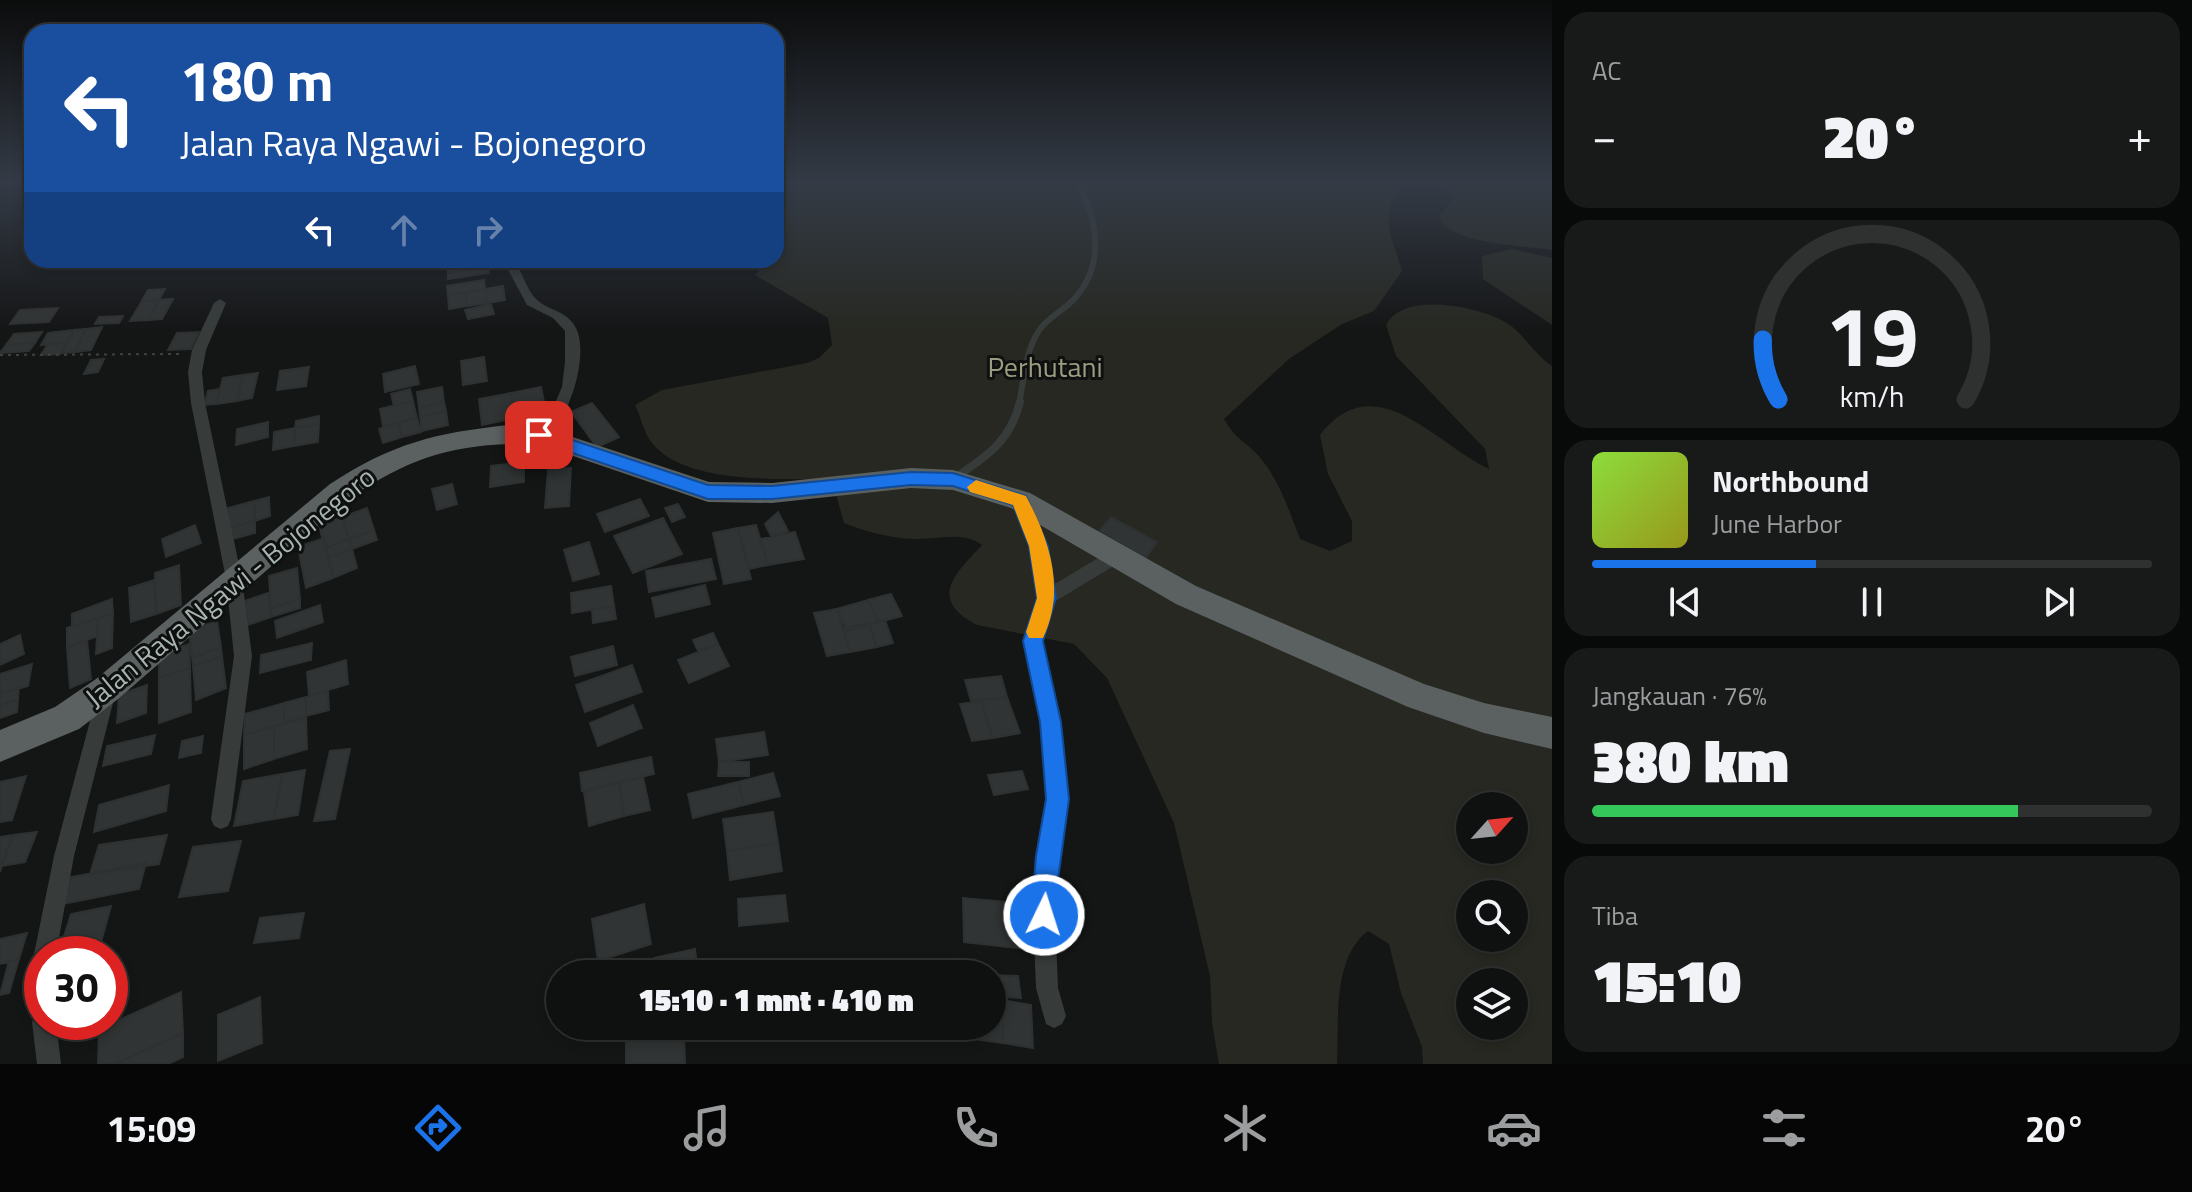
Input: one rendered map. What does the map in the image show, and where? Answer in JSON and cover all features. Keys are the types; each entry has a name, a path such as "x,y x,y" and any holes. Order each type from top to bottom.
{"highway":[{"name":"Jalan Raya Ngawi - Bojonegoro","path":"0,746 67,718 107,689 340,491 381,464 409,452 455,440 508,434 539,435 708,492 772,493 911,478 953,480 1020,500 1186,595 1419,697 1484,718 1552,733"}],"street":[{"path":"513,268 531,302 558,315 571,330 570,392 559,414 539,435"},
{"path":"220,303 198,354 195,372 198,403 234,579 243,656 221,819"},
{"path":"1020,500 1039,546 1047,598 1033,641 1051,722 1058,799 1048,856 1044,915 1047,988 1054,1016"},
{"path":"1047,598 1116,556"},
{"path":"48,936 64,856 107,689"},
{"path":"46,1040 49,1064"}],"lane":[{"path":"953,480 1005,440 1018,412 1026,365 1037,333 1076,297 1099,254 1095,232"}],"path":[{"path":"0,355 198,354"}],"green space":[{"name":"Perhutani","path":"784,232 1391,232 1402,271 1374,311 1342,324 1289,359 1224,419 1272,474 1300,539 1330,551 1352,541 1352,521 1328,474 1320,435 1341,415 1362,407 1383,408 1405,416 1489,469 1485,449 1396,356 1386,325 1395,314 1424,305 1479,311 1507,323 1552,366 1552,1064 1423,1064 1422,1047 1401,993 1389,944 1368,931 1356,943 1343,974 1338,1011 1337,1064 1219,1064 1212,1022 1210,976 1174,823 1107,678 1074,644 977,625 953,606 949,596 955,576 982,545 975,540 958,537 904,538 861,529 844,523 832,480 760,479 707,472 684,465 664,454 649,439 635,405 662,390 807,363 819,358 832,345 828,318 755,275 762,268 784,268"},
{"path":"1552,232 1552,250 1488,242 1456,233"},
{"path":"1512,249 1552,258 1552,325 1483,279 1482,256"}],"building":[{"path":"447,268 477,268 448,273"},
{"path":"488,268 489,273 448,279 448,273"},
{"path":"484,280 485,289 448,295 447,286"},
{"path":"503,286 505,300 487,303 485,289"},
{"path":"165,289 159,300 142,301 148,290"},
{"path":"485,289 487,303 467,306 465,293"},
{"path":"465,293 467,306 449,309 448,295"},
{"path":"173,299 162,319 148,320 159,300"},
{"path":"159,300 148,320 130,321 142,301"},
{"path":"491,304 494,314 468,319 465,310"},
{"path":"58,308 49,322 10,324 20,310"},
{"path":"123,316 119,323 95,324 99,317"},
{"path":"102,327 91,350 75,352 86,329"},
{"path":"86,329 75,352 62,353 74,330"},
{"path":"74,330 68,342 41,345 48,333"},
{"path":"42,332 35,343 6,345 14,334"},
{"path":"199,332 191,349 168,350 177,333"},
{"path":"67,342 60,354 41,355 48,344"},
{"path":"35,343 29,351 0,353 6,345"},
{"path":"484,357 487,381 463,385 461,361"},
{"path":"104,359 98,372 84,374 91,360"},
{"path":"415,366 419,384 385,392 383,374"},
{"path":"309,367 306,386 277,390 280,371"},
{"path":"258,373 252,398 237,401 243,375"},
{"path":"243,375 237,401 216,404 223,378"},
{"path":"442,387 444,402 419,408 417,392"},
{"path":"541,387 546,412 514,418 511,393"},
{"path":"220,389 216,404 204,405 208,391"},
{"path":"410,389 413,401 394,406 391,394"},
{"path":"511,393 514,418 482,425 479,399"},
{"path":"413,401 417,418 383,426 380,409"},
{"path":"444,402 446,411 420,417 419,408"},
{"path":"592,403 619,437 597,447 571,412"},
{"path":"446,411 448,425 422,431 420,417"},
{"path":"319,416 319,424 295,428 296,421"},
{"path":"417,418 421,432 402,437 398,423"},
{"path":"268,422 268,437 236,445 237,429"},
{"path":"398,423 402,437 383,443 379,429"},
{"path":"319,424 318,442 294,446 295,428"},
{"path":"295,428 294,446 273,450 274,432"},
{"path":"524,462 524,482 490,487 491,466"},
{"path":"571,468 569,506 545,508 548,469"},
{"path":"452,484 457,504 437,510 432,489"},
{"path":"269,497 270,516 255,521 254,501"},
{"path":"640,499 649,516 605,532 597,514"},
{"path":"254,501 255,521 229,528 228,508"},
{"path":"678,504 685,517 672,522 665,508"},
{"path":"367,508 374,530 349,539 342,517"},
{"path":"778,512 788,531 771,536 765,524"},
{"path":"342,517 349,539 325,548 319,526"},
{"path":"1111,517 1157,542 1146,558 1099,532"},
{"path":"663,518 682,554 633,573 614,536"},
{"path":"255,521 255,533 229,540 229,528"},
{"path":"195,525 201,543 166,557 162,539"},
{"path":"756,525 768,565 749,569 738,528"},
{"path":"738,528 751,579 724,584 713,533"},
{"path":"374,530 377,540 352,549 349,539"},
{"path":"795,532 804,559 768,565 761,539"},
{"path":"324,538 333,578 306,588 298,547"},
{"path":"349,539 352,549 328,558 325,548"},
{"path":"589,542 599,574 573,581 564,550"},
{"path":"352,549 357,568 333,578 328,558"},
{"path":"711,559 716,579 649,592 646,571"},
{"path":"179,565 181,605 156,614 155,573"},
{"path":"297,568 300,599 271,608 269,576"},
{"path":"154,580 156,614 131,622 129,588"},
{"path":"705,585 710,604 656,617 652,598"},
{"path":"611,586 614,606 572,613 571,593"},
{"path":"268,593 271,617 248,625 245,601"},
{"path":"891,594 902,616 879,622 868,600"},
{"path":"112,599 113,613 72,627 72,614"},
{"path":"300,599 300,608 271,617 271,608"},
{"path":"868,600 879,622 847,631 837,609"},
{"path":"320,605 323,622 277,638 275,621"},
{"path":"614,606 616,619 593,623 592,610"},
{"path":"837,609 850,652 827,656 814,613"},
{"path":"113,613 112,648 96,654 98,618"},
{"path":"98,618 98,636 67,647 67,628"},
{"path":"885,620 893,643 877,647 869,623"},
{"path":"217,621 221,647 192,658 189,631"},
{"path":"869,623 877,647 850,652 843,628"},
{"path":"713,633 718,644 698,651 693,640"},
{"path":"20,635 24,654 0,665 0,644"},
{"path":"87,640 91,679 70,688 67,648"},
{"path":"312,643 311,660 260,673 261,655"},
{"path":"189,644 190,668 159,678 159,654"},
{"path":"718,644 729,666 689,683 678,660"},
{"path":"613,646 617,665 575,676 571,657"},
{"path":"221,647 222,656 193,666 192,658"},
{"path":"222,656 226,688 196,700 193,666"},
{"path":"346,660 348,684 309,696 307,672"},
{"path":"32,664 28,686 0,694 0,674"},
{"path":"632,665 642,692 585,712 576,685"},
{"path":"190,668 191,712 159,723 159,678"},
{"path":"1001,676 1007,697 971,701 965,680"},
{"path":"147,685 146,713 117,723 119,695"},
{"path":"19,687 18,699 0,705 0,694"},
{"path":"328,691 329,710 306,716 306,697"},
{"path":"306,697 306,718 284,724 284,703"},
{"path":"1007,697 1020,733 993,738 981,701"},
{"path":"18,699 17,712 0,718 0,705"},
{"path":"981,701 993,738 972,741 960,704"},
{"path":"284,703 284,724 244,735 245,714"},
{"path":"633,705 642,728 598,746 590,723"},
{"path":"306,716 307,749 274,759 274,726"},
{"path":"274,726 274,759 244,769 244,735"},
{"path":"764,732 768,755 719,762 716,739"},
{"path":"155,735 151,754 103,766 107,746"},
{"path":"203,736 201,753 179,758 182,741"},
{"path":"350,749 335,819 314,821 330,751"},
{"path":"651,757 654,774 582,791 580,773"},
{"path":"719,762 749,762 749,776 718,776"},
{"path":"305,770 298,815 274,819 282,774"},
{"path":"1022,771 1028,789 994,795 988,775"},
{"path":"773,773 780,796 744,805 738,782"},
{"path":"282,774 274,819 234,826 243,781"},
{"path":"26,776 12,820 0,822 0,782"},
{"path":"643,777 650,810 624,816 619,783"},
{"path":"738,782 744,805 693,818 688,794"},
{"path":"619,783 624,816 589,826 584,792"},
{"path":"169,785 166,811 94,832 99,805"},
{"path":"773,812 778,843 727,851 723,819"},
{"path":"37,832 25,862 1,866 13,835"},
{"path":"13,835 0,872 0,837"},
{"path":"167,835 159,864 90,874 99,845"},
{"path":"241,841 228,891 179,897 193,847"},
{"path":"778,843 782,871 730,880 727,851"},
{"path":"146,863 139,889 63,904 71,877"},
{"path":"785,895 788,921 739,926 738,899"},
{"path":"963,898 1016,903 1019,948 964,942"},
{"path":"644,904 651,944 598,960 592,919"},
{"path":"111,906 103,936 64,936 71,914"},
{"path":"304,913 299,938 254,943 260,918"},
{"path":"27,933 19,959 0,964 0,939"},
{"path":"695,949 696,960 654,960"},
{"path":"19,959 9,993 0,995 9,961"},
{"path":"1006,976 1018,976 1021,998 1006,997"},
{"path":"181,992 183,1033 115,1064 98,1064 99,1040 128,1040 128,1016"},
{"path":"260,997 262,1043 218,1061 218,1015"},
{"path":"1006,1001 1031,1005 1033,1048 1003,1043 1006,1040"},
{"path":"183,1033 183,1057 168,1064 115,1064"},
{"path":"626,1040 684,1040 685,1064 626,1064"}],"slow traffic":[{"path":"976,487 1020,500 1039,546 1047,598 1036,632"}],"route":[{"path":"539,435 708,492 772,493 911,478 953,480 1020,500 1039,546 1047,598 1033,641 1051,722 1058,799 1048,856 1044,915"}]}
